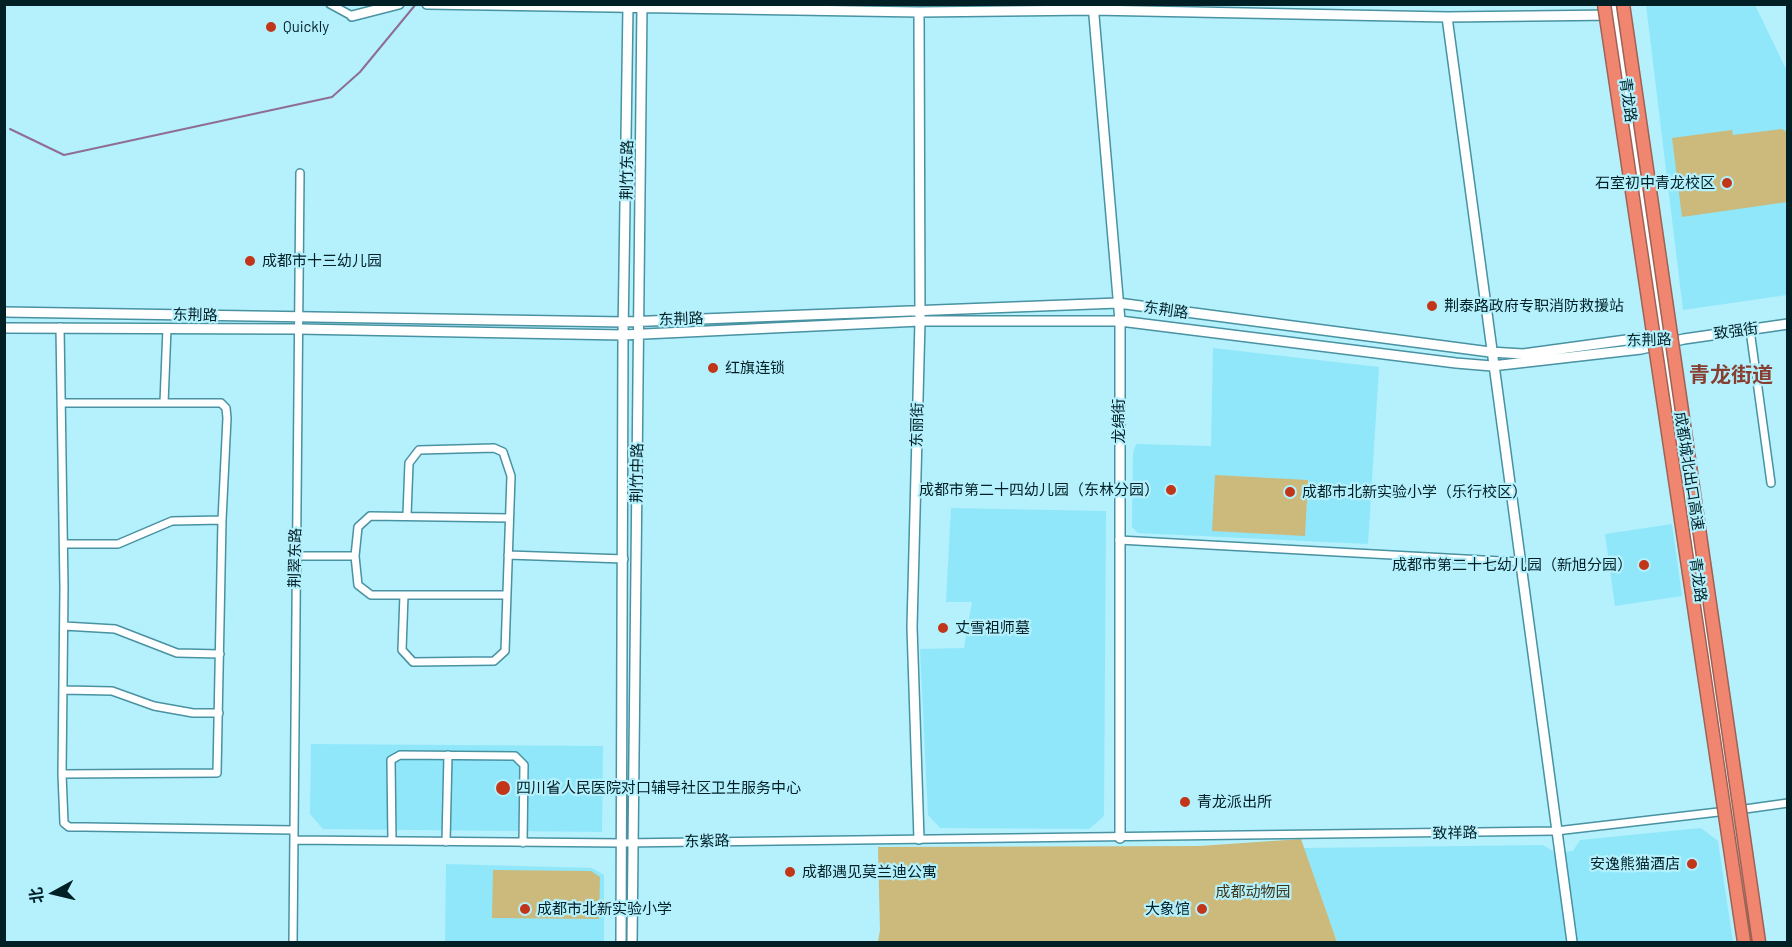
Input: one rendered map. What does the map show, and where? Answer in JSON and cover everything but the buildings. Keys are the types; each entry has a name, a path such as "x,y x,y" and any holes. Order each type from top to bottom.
{"highway":[{"name":"成都城北出口高速","path":"1605,4 1744,942"},
{"name":"成都城北出口高速","path":"1617,8 1759,942"}],"street":[{"path":"330,4 352,16 399,4"},
{"path":"427,4 919,12 1093,7 1447,16 1617,8"},
{"name":"荆竹中路","path":"632,942 642,6"},
{"name":"荆竹东路","path":"623,335 628,7"},
{"name":"龙绵街","path":"1093,7 1120,321 1120,838"},
{"name":"青龙路","path":"1617,8 1663,341 1752,942"},
{"name":"东丽街","path":"919,12 920,316 912,627 919,839"},
{"path":"1447,16 1490,352 1572,942"},
{"name":"荆翠东路","path":"293,942 300,173"},
{"name":"东荆路","path":"4,328 299,329 623,335 1118,303 1490,352 1523,354 1641,338 1663,341"},
{"name":"东荆路","path":"4,312 624,322 920,316 1120,321 1492,366 1547,361 1684,339"},
{"name":"致强街","path":"1684,339 1788,324"},
{"path":"60,327 64,626 62,815 64,823 69,827 294,830"},
{"path":"164,403 167,328"},
{"path":"1750,330 1771,483"},
{"name":"荆竹中路","path":"621,942 623,335"},
{"path":"61,403 221,403 226,408 217,773 62,774"},
{"path":"404,595 402,650 413,662 494,661 505,651 509,464 503,452 494,448 419,450 409,463 407,515"},
{"path":"506,595 371,595 357,585 355,556 358,527 370,516 509,518"},
{"path":"63,544 118,544 147,534 172,521 222,520"},
{"path":"1119,540 1519,562"},
{"path":"508,555 624,559"},
{"path":"295,556 355,556"},
{"path":"64,626 115,629 177,653 220,654"},
{"path":"64,690 112,691 154,706 193,713 219,712"},
{"path":"392,841 392,760 400,755 515,756 524,765 524,843"},
{"path":"446,843 448,755"},
{"name":"致祥路","path":"1120,838 1556,831 1788,803"},
{"name":"东紫路","path":"294,840 622,843 1120,838"}],"shaded area":[{"name":"石室初中青龙校区","path":"1646,5 1755,5 1787,71 1787,295 1683,310"},
{"name":"成都市北新实验小学（乐行校区）","path":"1213,348 1379,367 1368,544 1138,533 1132,527 1133,453 1136,444 1211,446"},
{"path":"951,508 1106,511 1104,816 1089,829 940,828 928,815 920,649 964,648 972,602 946,602"},
{"name":"成都市第二十七幼儿园（新旭分园）","path":"1672,524 1682,596 1615,606 1605,534"},
{"path":"311,744 603,746 602,832 323,829 310,814"},
{"path":"1701,828 1718,841 1733,942 1337,942 1304,848 1543,845 1556,853 1573,851 1580,840"},
{"name":"成都市北新实验小学","path":"446,864 592,868 604,875 604,942 445,942"}],"green space":[{"path":"1782,129 1787,132 1787,202 1682,217 1672,138 1732,130 1733,135"},
{"path":"1215,475 1308,480 1305,536 1212,531"},
{"name":"成都动物园","path":"1301,839 1337,942 878,942 880,930 878,847 1199,846"},
{"path":"493,870 591,871 600,877 599,919 492,918"}],"waterway":[{"path":"10,129 64,155 332,97 360,72 416,4"}],"place":[{"name":"Quickly","path":"271,27"},
{"name":"石室初中青龙校区","path":"1727,183"},
{"name":"成都市十三幼儿园","path":"250,261"},
{"name":"荆泰路政府专职消防救援站","path":"1432,306"},
{"name":"红旗连锁","path":"713,368"},
{"name":"成都市第二十四幼儿园（东林分园）","path":"1171,490"},
{"name":"成都市北新实验小学（乐行校区）","path":"1290,492"},
{"name":"成都市第二十七幼儿园（新旭分园）","path":"1644,565"},
{"name":"丈雪祖师墓","path":"943,628"},
{"name":"四川省人民医院对口辅导社区卫生服务中心","path":"503,788"},
{"name":"青龙派出所","path":"1185,802"},
{"name":"安逸熊猫酒店","path":"1692,864"},
{"name":"成都遇见莫兰迪公寓","path":"790,872"},
{"name":"成都市北新实验小学","path":"525,909"},
{"name":"大象馆","path":"1202,909"}],"district":[{"name":"青龙街道","path":"1731,375"}]}
